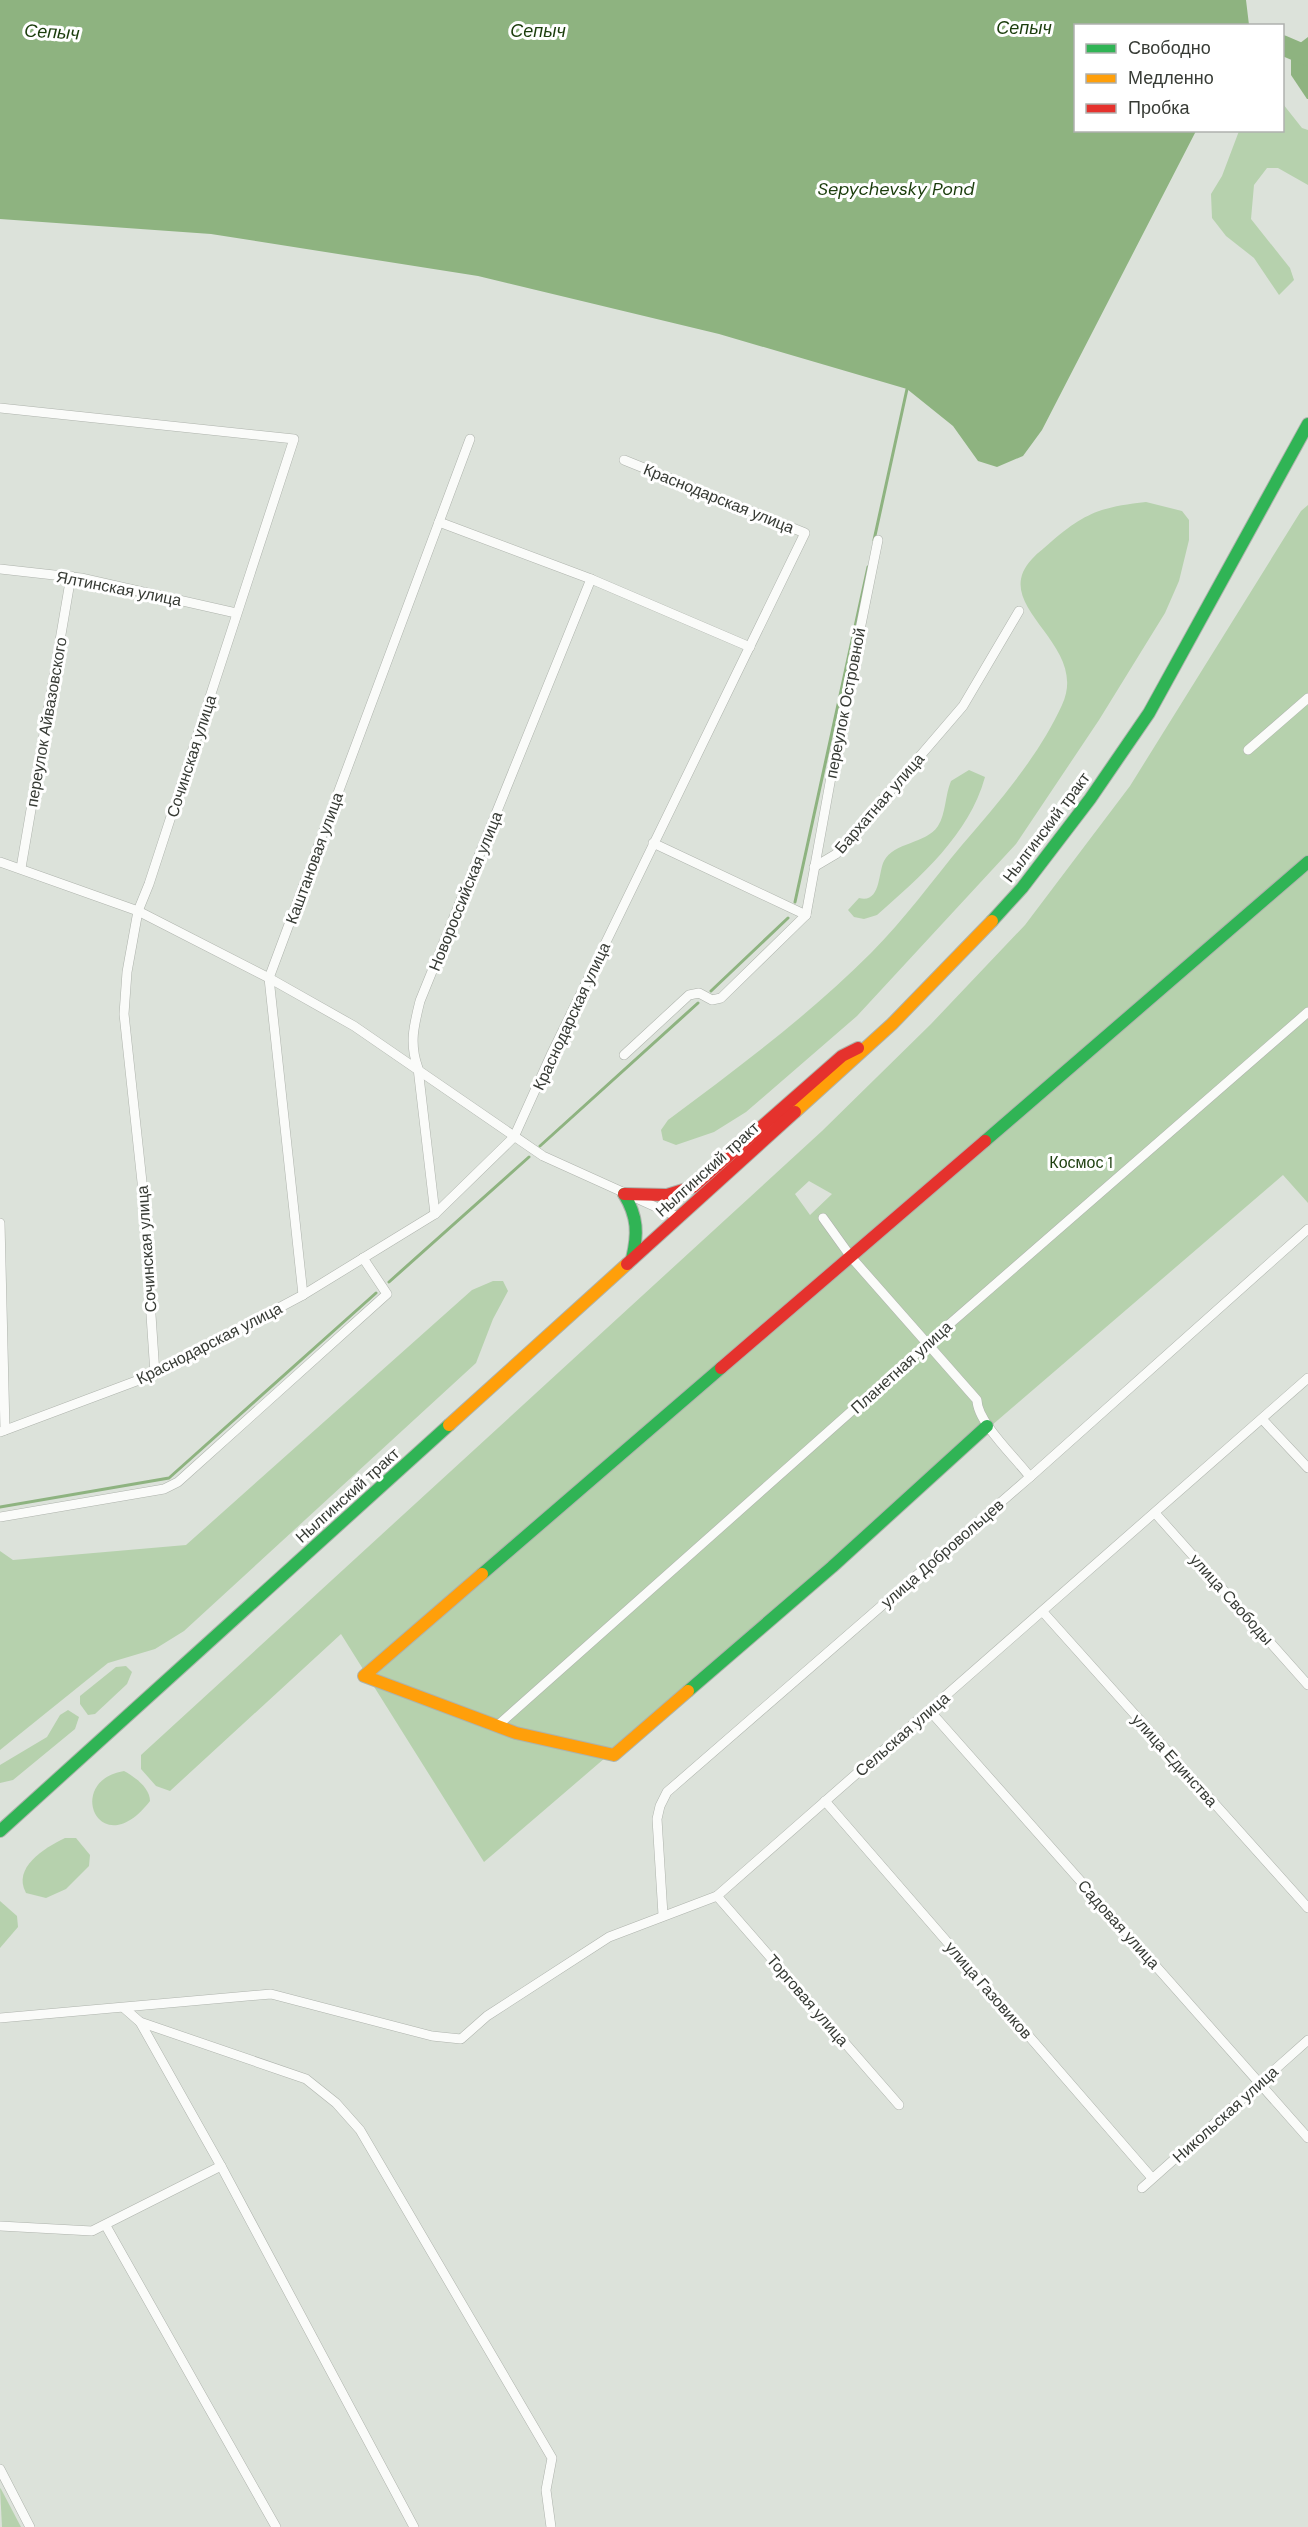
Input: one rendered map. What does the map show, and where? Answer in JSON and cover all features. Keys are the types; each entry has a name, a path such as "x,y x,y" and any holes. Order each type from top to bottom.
{"main road":[{"name":"Нылгинский тракт","path":"0,1831 872,1042 963,952 1022,888 1090,799 1149,713 1308,424"},
{"path":"987,1426 832,1567 614,1755 516,1733 364,1676 1308,862"},
{"path":"624,1194 667,1195 693,1187 842,1056 872,1042"},
{"path":"624,1194 634,1209 639,1223 632,1259"}],"street":[{"name":"Сочинская улица","path":"0,408 294,439 138,912 127,972 124,1014 142,1182 154,1374"},
{"name":"Каштановая улица","path":"303,1294 269,978 470,440"},
{"name":"Краснодарская улица","path":"2,1431 154,1374 303,1294 435,1215 514,1137 653,843 805,533 624,460"},
{"path":"439,522 591,579 750,647"},
{"name":"переулок Островной","path":"814,867 878,540"},
{"name":"Ялтинская улица","path":"0,568 71,576 236,613"},
{"name":"переулок Айвазовского","path":"21,868 71,576"},
{"name":"Новороссийская улица","path":"435,1215 418,1068 411,1051 420,1001 591,579"},
{"name":"Бархатная улица","path":"814,867 837,854 963,706 1019,611"},
{"path":"1248,750 1308,698"},
{"path":"653,843 807,915"},
{"path":"0,862 138,912 269,978 354,1026 543,1156 678,1217"},
{"path":"624,1055 689,995 699,993 712,1000 721,998 807,915 814,867"},
{"name":"Планетная улица","path":"497,1726 928,1343 1308,1012"},
{"path":"823,1218 851,1257 977,1400 979,1414 987,1426 1030,1477"},
{"path":"0,1223 2,1431"},
{"name":"улица Добровольцев","path":"663,1915 657,1819 667,1792 1030,1477 1308,1229"},
{"path":"0,1517 164,1489 178,1482 387,1294 363,1258"},
{"name":"Сельская улица","path":"124,2008 272,1994 432,2036 461,2039 487,2016 609,1937 717,1896 1308,1378"},
{"path":"1262,1419 1308,1468"},
{"name":"улица Свободы","path":"1155,1513 1308,1685"},
{"name":"улица Единства","path":"1042,1612 1308,1908"},
{"name":"Садовая улица","path":"930,1711 1308,2138"},
{"name":"улица Газовиков","path":"825,1801 1152,2178"},
{"name":"Торговая улица","path":"717,1896 899,2105"},
{"path":"0,2018 124,2008 140,2022 221,2166 414,2527"},
{"path":"140,2022 306,2079 336,2103 360,2130 552,2458 546,2490 551,2527"},
{"name":"Никольская улица","path":"1142,2188 1308,2040"},
{"path":"0,2226 92,2231 106,2226 221,2166"},
{"path":"106,2226 276,2527"},
{"path":"1,2472 30,2527"}],"green space":[{"path":"1284,105 1302,128 1308,130 1308,185 1278,168 1267,168 1254,185 1251,219 1290,268 1294,280 1279,295 1254,258 1226,236 1212,218 1211,194 1222,176 1239,132 1284,132"},
{"path":"1146,502 1182,511 1189,520 1189,540 1179,581 1165,613 1099,720 1016,844 857,1016 746,1112 714,1132 676,1145 663,1140 661,1130 668,1120 747,1061 798,1019 871,953 906,914 1030,761 1053,724 1062,705 1067,683 1063,663 1053,644 1029,610 1022,593 1022,577 1032,559 1075,523 1095,512"},
{"name":"Космос 1","path":"1308,505 1308,1203 1283,1175 484,1862 341,1634 170,1791 156,1786 141,1769 141,1755 822,1131 931,1024 1025,925 1130,786 1301,511","holes":["809,1181 832,1194 810,1215 795,1194"]},
{"path":"969,770 985,777 968,818 942,853 877,915 864,919 854,917 848,910 859,898 866,899 875,892 884,861 895,850 933,832 941,821 951,781"},
{"path":"493,1281 503,1281 508,1291 493,1319 476,1363 184,1631 155,1649 108,1663 0,1750 0,1551 13,1560 186,1545 472,1290"},
{"path":"126,1666 132,1672 127,1684 95,1714 88,1715 80,1704 80,1696 116,1667"},
{"path":"68,1710 79,1717 75,1729 13,1780 0,1783 0,1765 47,1737 60,1715"},
{"path":"124,1771 145,1787 150,1801 132,1819 116,1825 104,1823 95,1814 92,1802 95,1789 106,1778"},
{"path":"65,1838 76,1838 90,1855 89,1866 66,1889 46,1898 26,1893 23,1875 27,1867 40,1853"},
{"path":"0,1901 17,1916 18,1927 0,1948"},
{"path":"1,2489 21,2527 2,2527"}],"water":[{"name":"Sepychevsky Pond","path":"0,0 1246,0 1249,24 1074,24 1074,132 1195,132 1042,430 1023,456 997,467 978,461 953,426 907,389 719,334 478,276 211,234 0,219"},
{"path":"1308,37 1307,99 1291,75 1291,50"}],"waterway":[{"name":"Сепыч","path":"1284,46 1308,56"},
{"path":"874,540 907,389"},
{"path":"795,902 868,567"},
{"path":"711,991 788,918"},
{"path":"540,1146 698,1003"},
{"path":"389,1282 529,1157"},
{"path":"0,1507 169,1478 376,1293"}],"traffic: fast":[{"path":"992,921 1022,888 1090,799 1149,713 1308,424"},
{"path":"985,1141 1308,862"},
{"path":"624,1194 629,1202 636,1226 632,1259"},
{"path":"482,1574 721,1368"},
{"path":"0,1831 449,1425"},
{"path":"688,1691 832,1567 987,1426"}],"traffic: slow":[{"path":"795,1112 892,1024 992,921"},
{"path":"449,1425 627,1264"},
{"path":"482,1574 364,1676 516,1733 614,1755 688,1691"}],"traffic: jam":[{"path":"624,1194 667,1195 693,1187 842,1056 858,1048"},
{"path":"627,1264 795,1112"},
{"path":"721,1368 985,1141"}]}
